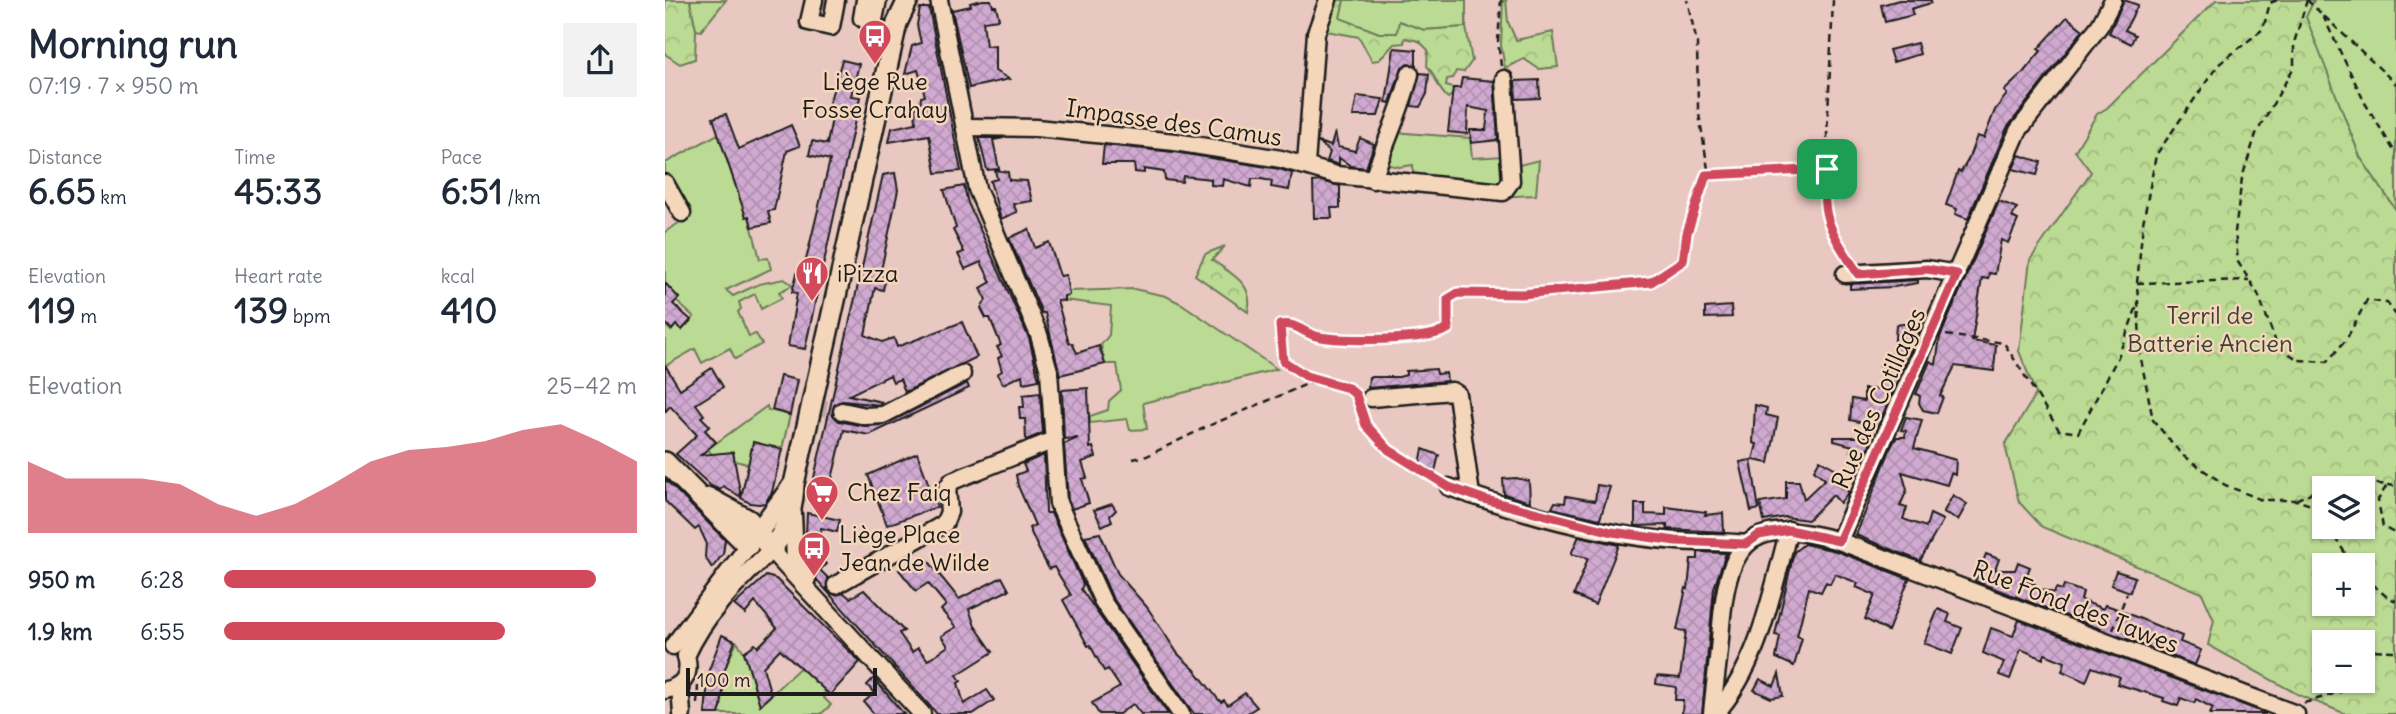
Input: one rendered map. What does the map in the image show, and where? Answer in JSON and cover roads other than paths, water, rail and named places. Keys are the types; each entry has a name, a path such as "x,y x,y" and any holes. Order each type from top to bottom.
{"main road":[{"path":"665,462 695,491 743,515 754,538 771,550 780,538 793,509 794,484 895,30 897,0"},
{"path":"895,30 908,0"},
{"path":"754,538 794,484"}],"street":[{"path":"814,0 809,22 831,27 837,0"},
{"path":"865,0 862,18 873,25 895,30"},
{"path":"873,25 878,0"},
{"path":"939,0 981,201 1039,335 1053,395 1058,503 1103,602 1181,714"},
{"path":"1306,164 1316,33 1328,0"},
{"name":"Rue des Cotillages","path":"1839,541 2018,131 2100,25 2113,0"},
{"path":"1373,180 1381,153 1400,113 1410,75"},
{"name":"Impasse des Camus","path":"965,127 1036,128 1175,142 1306,164 1336,175 1503,192 1509,188 1511,181 1504,79"},
{"path":"665,183 682,213"},
{"name":"Rue des Cotillages","path":"1851,274 1941,269 1957,274"},
{"path":"842,411 866,416 883,415 962,374"},
{"path":"1371,398 1452,391 1457,394 1471,495"},
{"path":"829,612 831,588 944,524 949,512 947,488 952,481 1054,440"},
{"path":"1449,487 1612,532 1676,541 1746,544"},
{"path":"793,509 795,561 799,570 826,599 829,612"},
{"path":"1789,530 1757,644 1734,693 1713,714 1723,588 1732,565 1746,544 1759,535 1789,530"},
{"name":"Rue Fond des Tawes","path":"1789,530 1839,541 2296,714"},
{"path":"675,648 754,538"},
{"path":"675,648 697,632 724,595 771,550 922,714"},
{"path":"675,648 687,675 673,688 682,714"},
{"path":"665,699 674,714"}],"tunnel":[{"path":"811,406 842,411"}],"place":[{"name":"Liège Rue Fosse Crahay","path":"875,66"},
{"name":"iPizza","path":"812,303"},
{"name":"Chez Faiq","path":"822,522"},
{"name":"Liège Place Jean de Wilde","path":"814,578"}],"park label":[{"name":"Terril de Batterie Ancien","path":"2210,329"}]}
